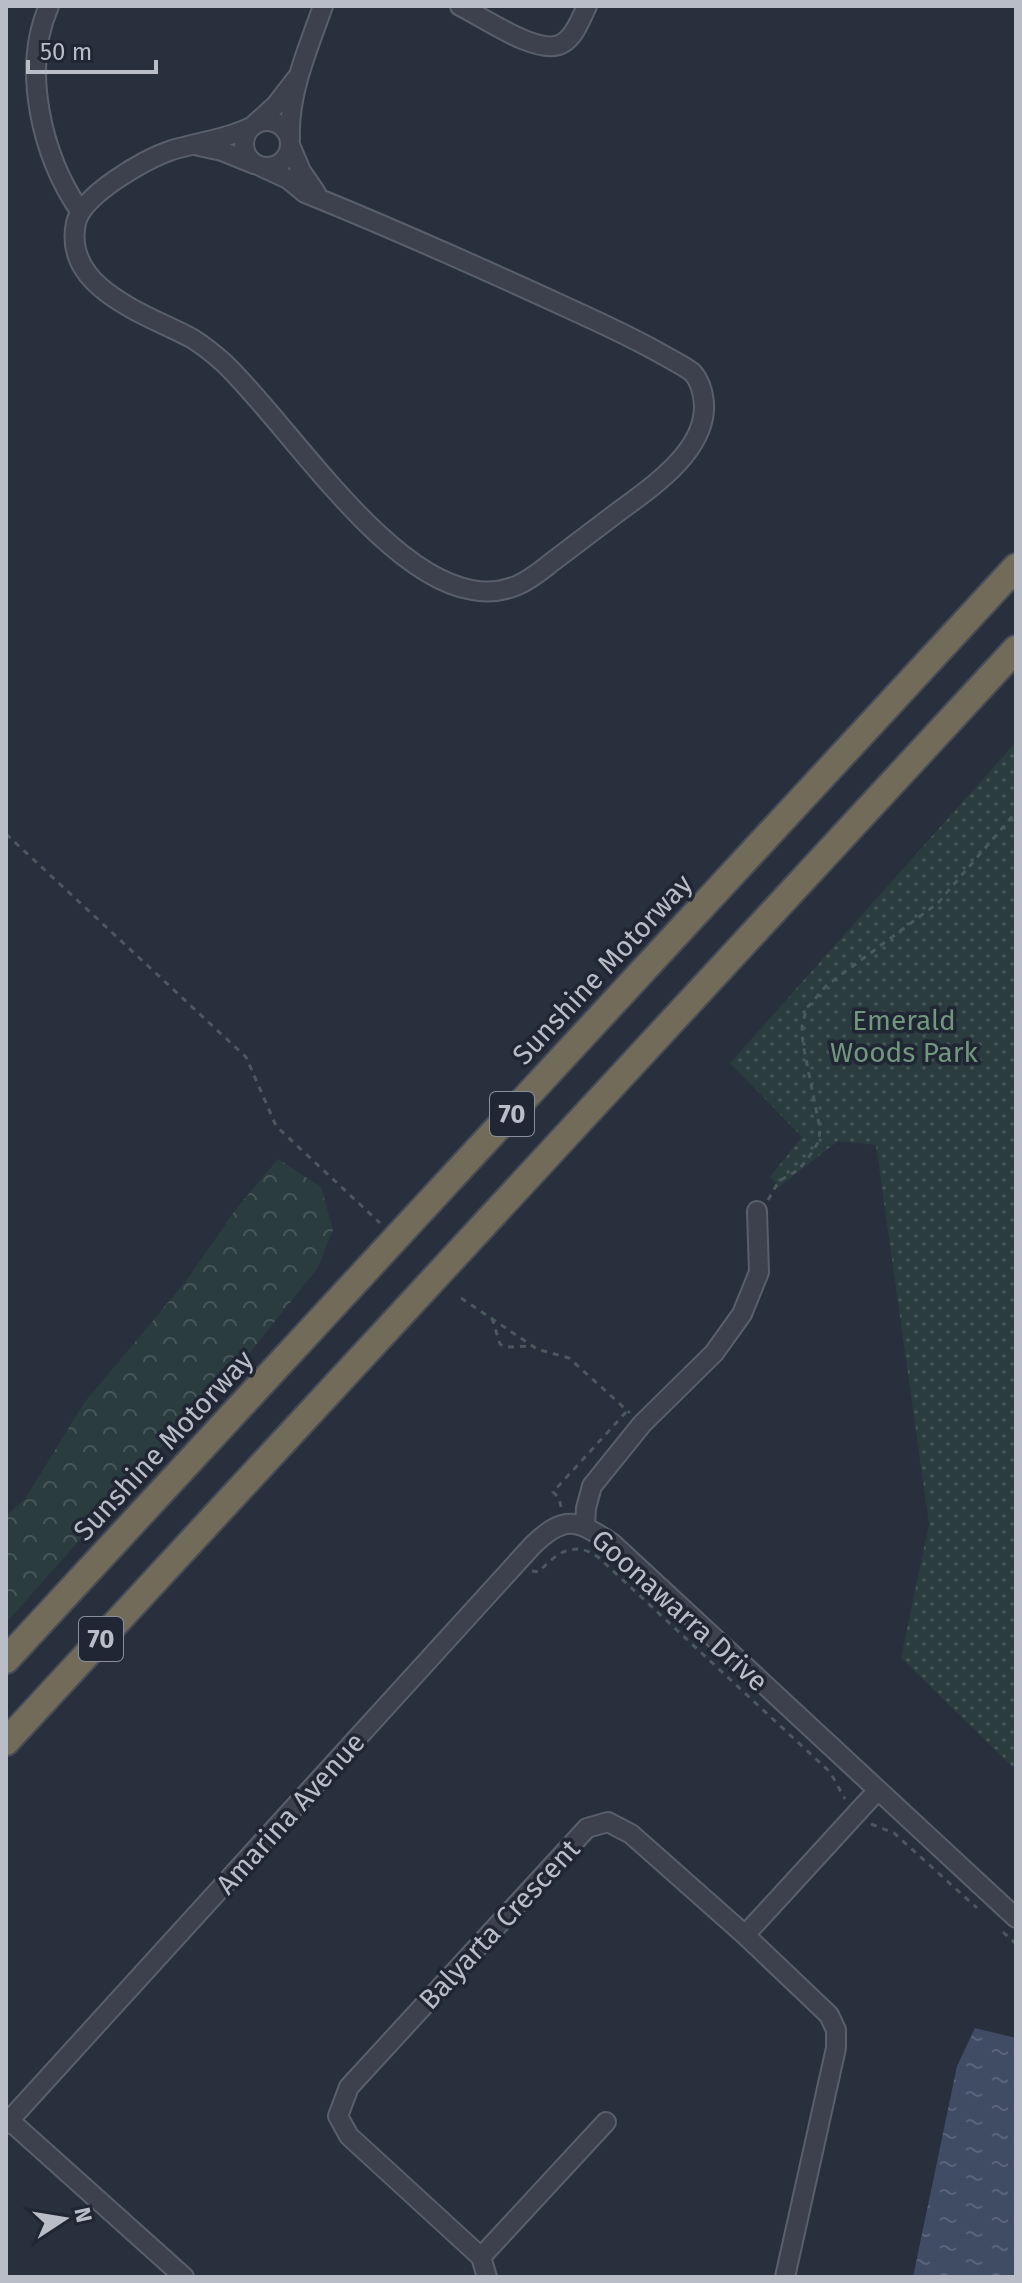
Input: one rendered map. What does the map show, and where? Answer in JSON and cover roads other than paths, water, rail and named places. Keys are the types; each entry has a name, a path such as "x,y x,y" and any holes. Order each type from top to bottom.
{"highway":[{"name":"Sunshine Motorway","path":"6,1660 1016,567"},
{"name":"70","path":"6,1742 1016,649"}],"street":[{"path":"49,6 37,44 37,93 58,169 80,211"},
{"path":"298,77 245,138 249,158 259,166 279,164 287,156 298,77 323,6"},
{"path":"460,6 525,41 549,47 561,45 568,39 587,6"},
{"path":"192,146 222,151 288,179 305,193 616,329 689,370 697,379 704,401 702,422 695,440 650,489 523,582 488,591 454,585 419,566 383,538 329,483 212,352 191,338 134,312 97,283 87,271 77,249 75,228 80,211 89,198 101,189 161,154 236,134 264,121 275,122 284,129 302,175 320,198"},
{"name":"Goonawarra Drive","path":"757,1211 759,1272 742,1314 714,1353 642,1424 592,1486 585,1526 612,1543 1016,1918"},
{"name":"Amarina Avenue","path":"8,2122 533,1545 555,1528 570,1523 585,1526"},
{"path":"745,1935 877,1791"},
{"name":"Balyarta Crescent","path":"481,2257 349,2136 338,2116 349,2087 587,1828 608,1822 631,1834 745,1935 829,2015 836,2030 836,2048 785,2277"},
{"path":"8,2122 184,2277"},
{"path":"487,2277 481,2257 606,2122"}],"water":[{"path":"975,2028 1016,2038 1016,2277 913,2277 957,2066"}],"park label":[{"name":"Emerald Woods Park","path":"904,1036"}]}
